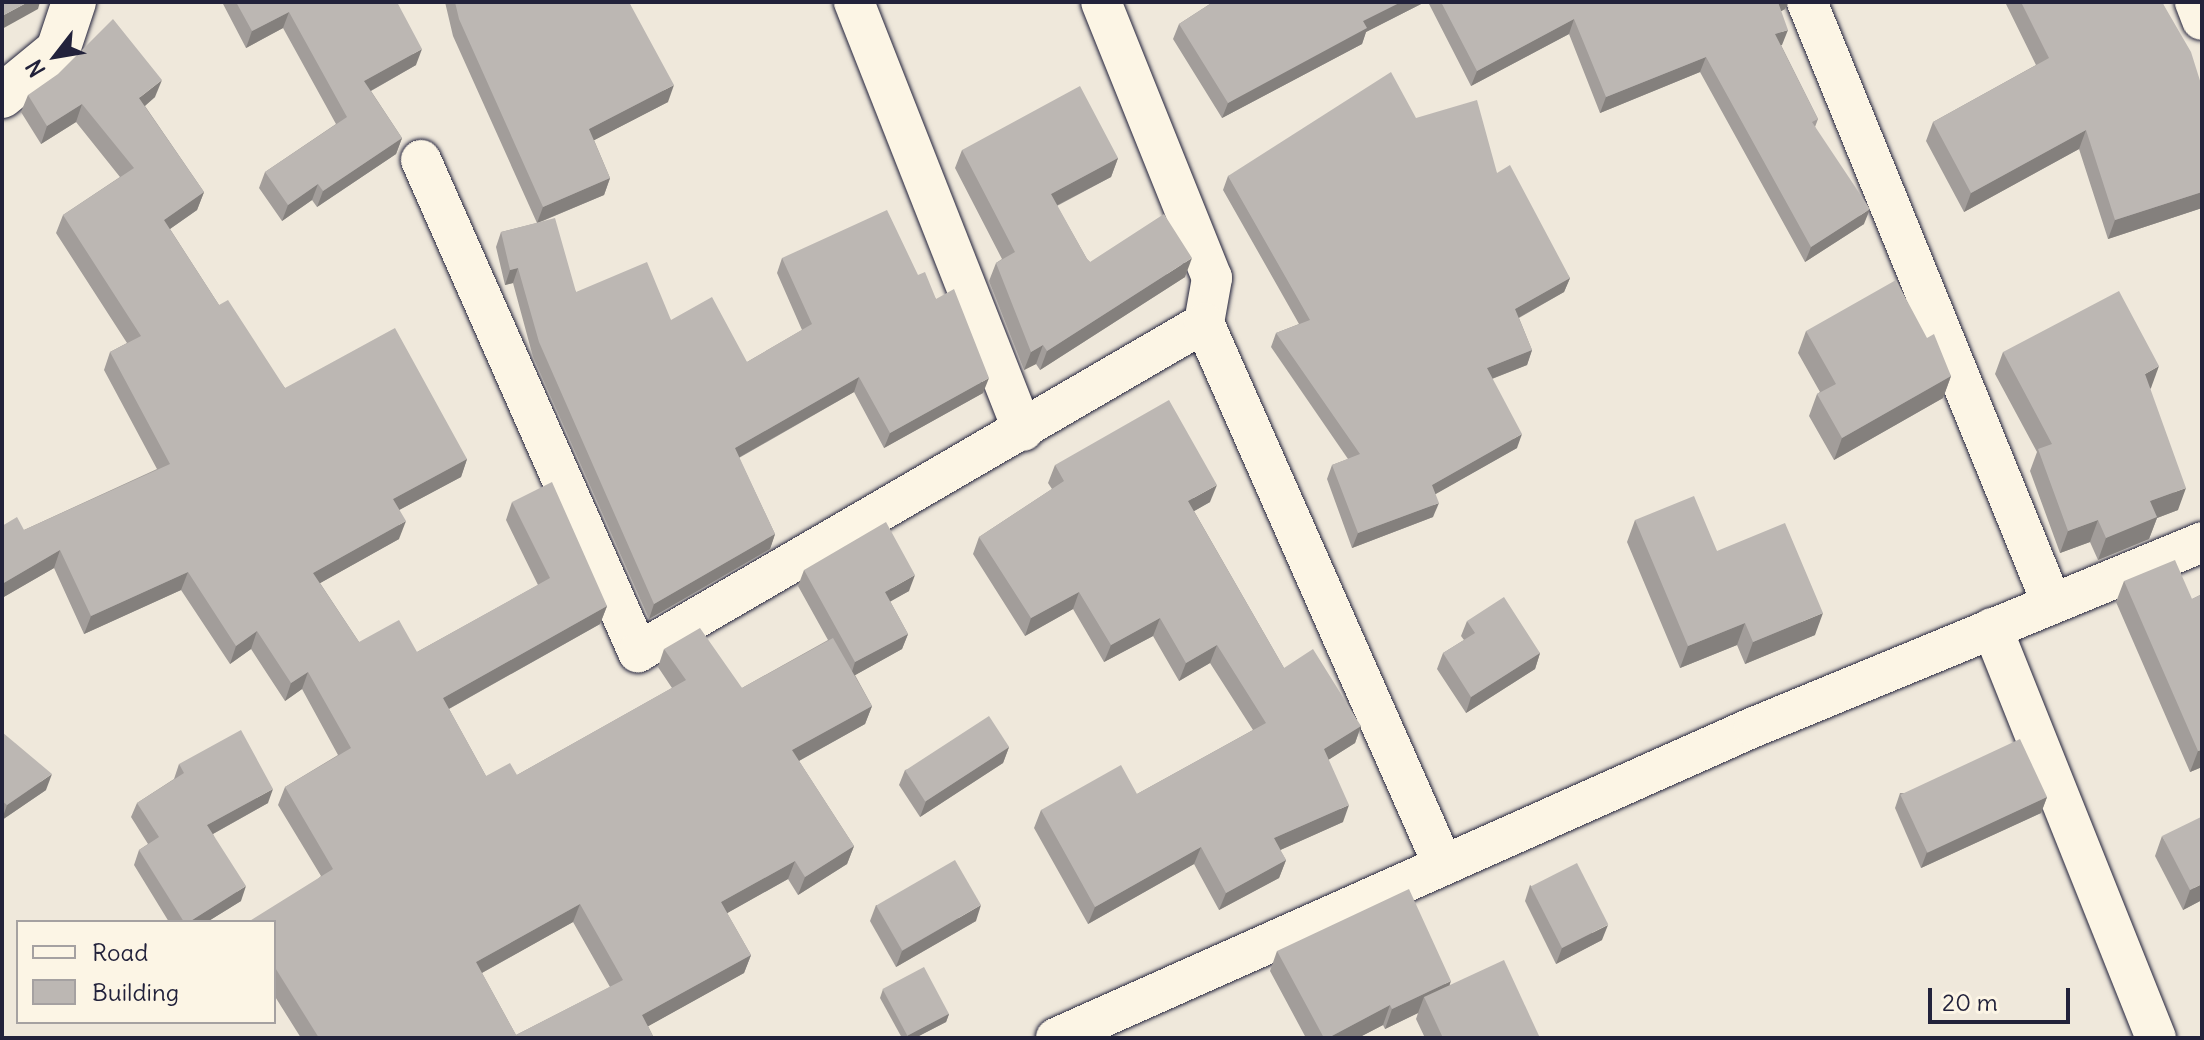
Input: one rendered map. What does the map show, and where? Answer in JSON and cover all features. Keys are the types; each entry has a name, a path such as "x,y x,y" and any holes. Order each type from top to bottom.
{"street":[{"path":"2,96 58,50 74,2"},
{"path":"854,2 1023,431"},
{"path":"1101,2 1212,278 1204,323 1443,865"},
{"path":"1807,2 2052,604"},
{"path":"2195,2 2202,20"},
{"path":"421,160 638,652 1023,431 1204,323"},
{"path":"1056,1038 1443,865 1992,628 2202,542"},
{"path":"1992,628 2156,1038"}],"building":[{"path":"2,2 28,2 2,16"},
{"path":"236,2 397,2 422,49 364,81 402,138 323,191 318,184 288,205 265,172 347,117 289,12 252,31"},
{"path":"455,2 629,2 674,85 589,129 610,178 543,207 459,19"},
{"path":"1213,2 1401,2 1363,21 1367,28 1228,103 1179,24"},
{"path":"1441,2 1778,2 1788,30 1775,34 1818,119 1812,122 1870,209 1811,247 1706,57 1606,97 1574,19 1477,71"},
{"path":"2021,2 2162,2 2191,52 2202,87 2202,192 2115,220 2086,130 1971,193 1933,122 2049,58"},
{"path":"113,19 162,80 139,98 204,192 164,220 219,305 228,300 285,388 395,328 467,459 393,499 406,521 313,573 359,642 399,620 417,652 550,578 512,502 552,482 607,606 443,698 486,776 510,763 517,775 686,680 664,649 700,628 742,688 833,638 872,706 792,750 854,846 805,877 795,861 721,902 751,955 642,1015 654,1038 319,1038 276,969 276,920 251,920 333,869 285,787 351,748 308,672 291,683 257,631 236,646 188,572 91,616 60,550 2,584 2,526 17,517 24,530 170,464 110,352 141,336 63,215 134,168 82,104 47,126 28,95 58,74","holes":["580,904 623,980 516,1035 476,962"]},
{"path":"1391,72 1416,118 1477,100 1497,173 1510,165 1570,278 1515,309 1532,350 1487,368 1522,434 1432,485 1439,503 1358,533 1332,465 1360,454 1276,333 1310,320 1228,176"},
{"path":"1080,86 1118,158 1051,194 1087,259 1090,262 1164,214 1192,258 1047,351 1043,345 1031,352 996,263 1015,252 962,150"},
{"path":"887,210 918,275 925,272 936,299 954,289 989,378 890,433 859,377 735,448 775,534 654,604 539,342 518,268 510,270 501,232 555,218 576,292 647,262 671,320 712,297 747,362 812,324 782,258"},
{"path":"1896,280 1927,338 1934,334 1951,376 1842,438 1817,394 1836,384 1806,331"},
{"path":"2119,291 2159,366 2145,374 2186,488 2150,501 2157,517 2106,538 2098,520 2068,531 2038,449 2052,444 2003,352"},
{"path":"1169,400 1217,485 1188,501 1284,668 1313,649 1361,726 1324,749 1349,805 1274,838 1286,860 1226,893 1201,847 1095,907 1041,810 1121,765 1137,794 1266,723 1217,645 1186,663 1160,618 1111,645 1079,592 1031,618 979,537 1064,481 1055,465"},
{"path":"1694,496 1717,551 1785,523 1823,613 1753,642 1745,623 1688,646 1635,520"},
{"path":"886,522 915,575 885,592 908,634 855,662 804,570"},
{"path":"2175,560 2192,599 2202,594 2202,750 2198,751 2124,581"},
{"path":"1504,597 1540,653 1471,697 1443,653 1475,633 1467,621"},
{"path":"989,716 1009,747 925,801 905,770"},
{"path":"241,730 273,789 207,825 246,886 192,920 183,920 139,850 159,837 137,803 184,773 179,764"},
{"path":"2,732 52,774 7,805 2,801"},
{"path":"2020,739 2047,797 1927,853 1900,795"},
{"path":"2201,817 2202,884 2190,890 2162,836"},
{"path":"955,860 981,905 902,951 876,905"},
{"path":"1577,863 1608,924 1562,948 1531,887"},
{"path":"1409,889 1451,981 1392,1009 1390,1005 1324,1038 1277,951"},
{"path":"1504,960 1540,1038 1443,1038 1424,997"},
{"path":"924,967 949,1014 907,1036 883,989"}]}
